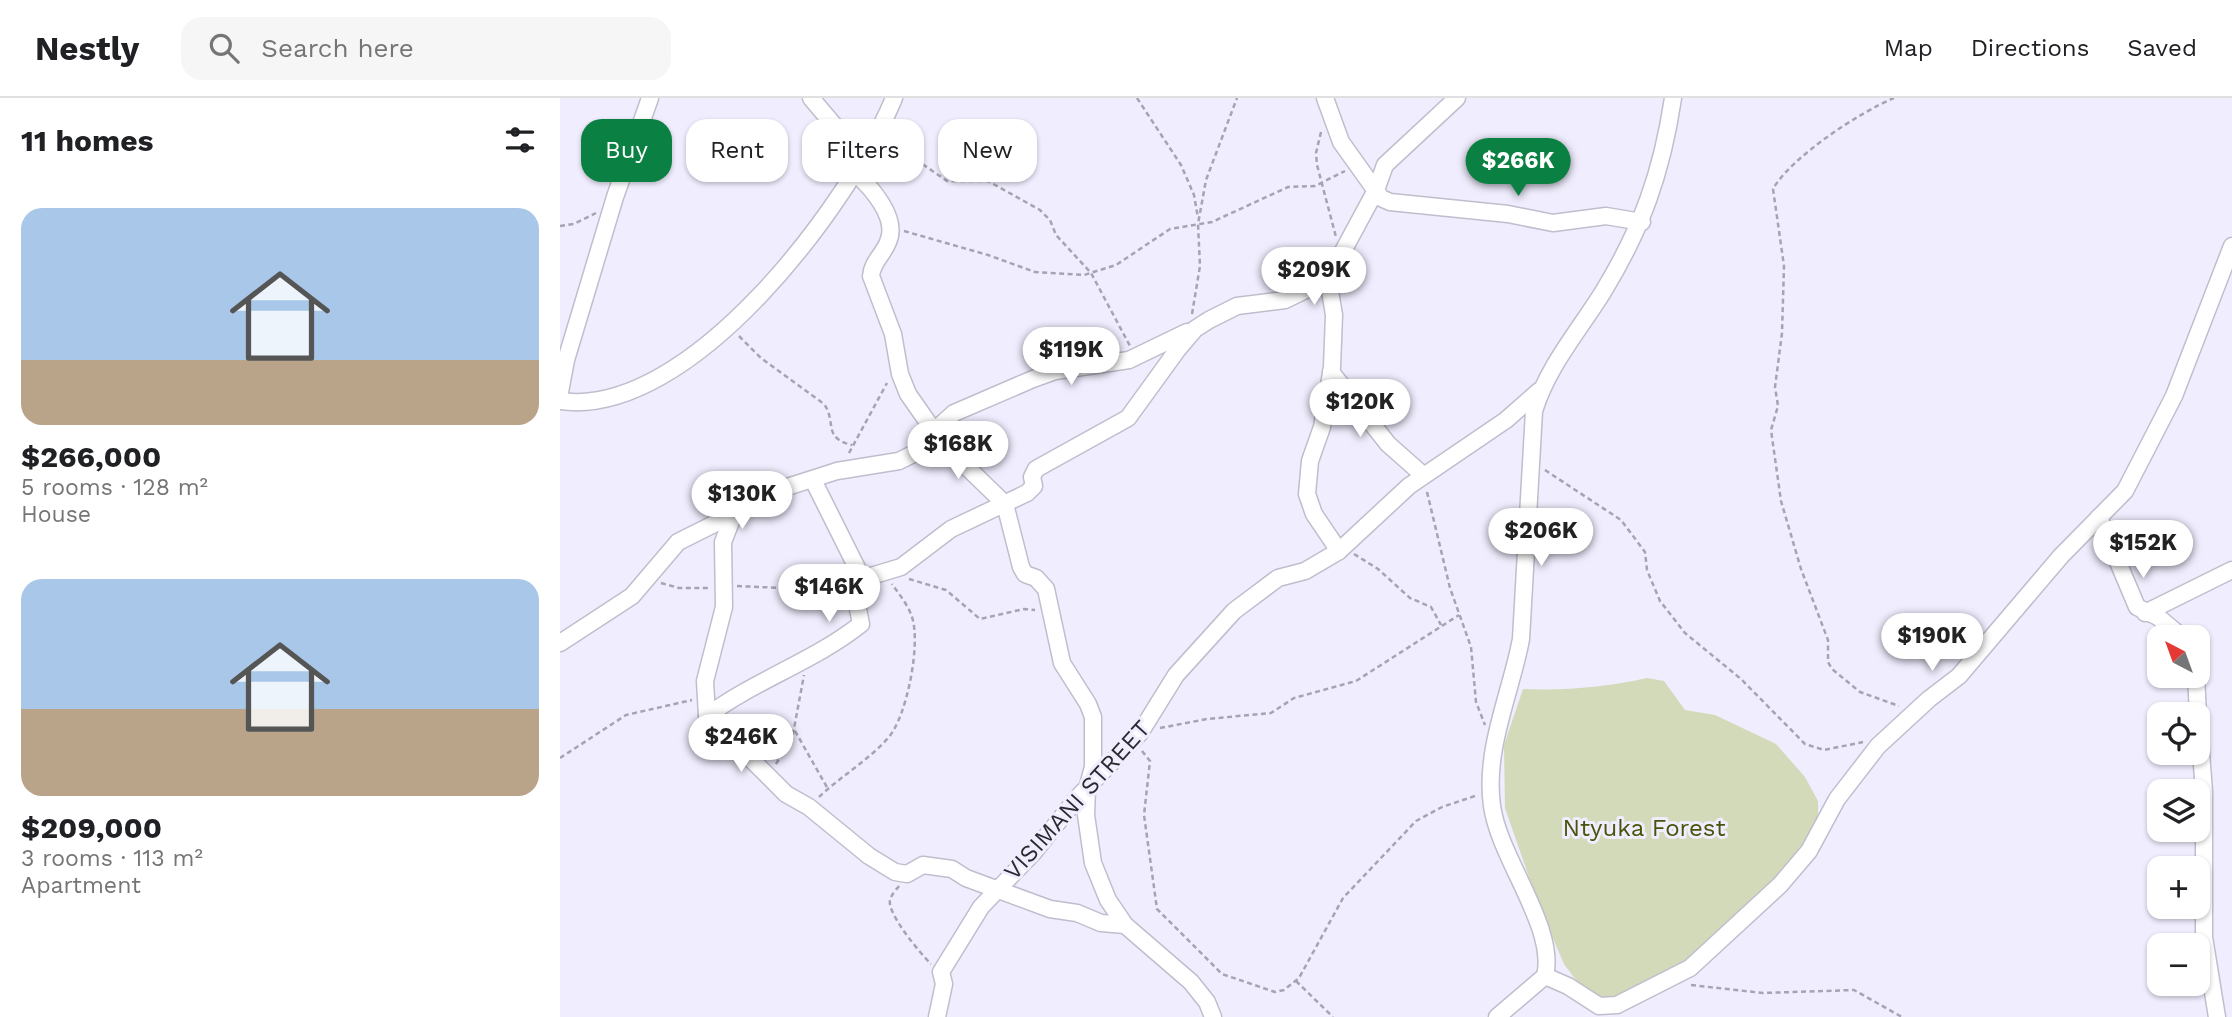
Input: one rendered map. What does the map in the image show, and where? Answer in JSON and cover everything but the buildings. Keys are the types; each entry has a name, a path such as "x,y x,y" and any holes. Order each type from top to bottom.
{"street":[{"path":"560,392 566,360 615,197 642,127 650,98"},
{"path":"811,98 829,119"},
{"path":"886,119 894,98"},
{"path":"1325,98 1341,142 1381,198 1398,204 1507,214 1553,223 1606,216 1642,222"},
{"path":"560,643 632,596 672,547 685,537 734,514 764,493 837,471 892,463 927,447 938,438 954,413 1033,379 1055,371 1136,357 1237,306 1285,300 1328,279 1376,190 1387,162 1457,98"},
{"path":"1497,1017 1545,976 1545,943 1505,849 1494,814 1492,791 1496,737 1515,673 1521,639 1534,411 1541,389 1555,362 1602,292 1642,222 1659,167 1672,98"},
{"path":"560,401 601,399 657,378 729,326 790,262 848,182"},
{"path":"864,182 882,205 890,228 887,245 872,267 871,276 893,334 908,394 938,438 1005,504 1021,567 1025,574 1036,578 1046,589 1062,663 1088,704 1093,718 1093,767 1087,789 1086,815 1094,867 1112,909 1125,925 1191,982 1208,1002 1213,1017"},
{"path":"1545,976 1607,1008 1690,968 1793,871 1809,851 1837,799 1878,746 1918,708 1959,676 2061,556 2125,491 2145,456 2202,330 2232,246"},
{"path":"1328,279 1335,329 1331,372 1322,427 1310,461 1307,494 1314,514 1342,549"},
{"path":"861,579 889,571 951,529 1031,490 1034,484 1032,475 1036,469 1128,418 1195,329"},
{"path":"1331,372 1388,443 1423,475"},
{"name":"VISIMANI STREET","path":"938,1009 944,984 941,974 969,925 997,888 1033,853 1087,789 1140,733 1176,675 1234,611 1265,585 1305,571 1342,549 1423,475 1506,420 1541,389"},
{"path":"706,708 807,659 861,624 857,598 861,579 813,480"},
{"path":"734,514 723,542 726,586 717,641 705,676 706,708 715,732 738,747 786,794 809,807 869,856 895,872 907,874 923,864 948,868 966,878 1050,909 1077,913 1101,923 1125,925"},
{"path":"2099,517 2124,584 2137,607 2168,625"},
{"path":"2145,613 2232,570"},
{"path":"2202,765 2204,937 2217,1017"},
{"path":"1585,996 1594,1017"}],"path":[{"path":"1137,98 1189,181 1198,224 1200,266 1192,312 1195,329"},
{"path":"1198,224 1206,180 1237,98"},
{"path":"1894,98 1862,112 1801,158 1773,189 1780,230 1784,294 1775,387 1778,406 1772,430 1781,500 1811,599 1828,640 1828,662 1832,669 1860,692 1894,706 1918,708"},
{"path":"1331,118 1323,127 1315,153 1331,227 1342,253"},
{"path":"924,165 947,181 982,180 997,185 1040,210 1050,220 1056,235 1091,273 1136,357"},
{"path":"890,228 988,254 1035,272 1068,276 1091,273 1116,265 1170,229 1212,222 1288,187 1322,183 1342,172 1361,168"},
{"path":"560,226 586,219 615,197"},
{"path":"729,326 761,358 824,404 829,413 830,427 837,440 852,446"},
{"path":"837,471 882,398 898,362"},
{"path":"1531,460 1621,520 1645,552 1647,570 1660,601 1685,633 1741,679 1805,744 1824,750 1855,742 1878,746"},
{"path":"1423,475 1459,615 1471,647 1477,708 1482,721 1496,737"},
{"path":"1342,549 1378,569 1410,598 1431,607 1441,625"},
{"path":"889,571 946,590 980,619 1031,609 1054,623"},
{"path":"809,807 887,740 898,723 912,671 913,618 889,571"},
{"path":"650,577 673,587 804,589 831,580 861,579"},
{"path":"1140,733 1208,719 1271,713 1294,698 1366,677 1459,615"},
{"path":"768,775 788,748 794,730 807,659"},
{"path":"560,758 626,715 689,699 706,708"},
{"path":"794,730 828,789"},
{"path":"1129,746 1148,755 1150,761 1144,815 1159,913 1222,974 1275,992 1284,990 1296,981 1309,965 1343,898 1416,821 1443,807 1492,791"},
{"path":"907,874 891,897 890,906 913,945 941,974"},
{"path":"1296,981 1333,1017"},
{"path":"1660,984 1763,993 1854,990 1902,1017"}],"green space":[{"name":"Ntyuka Forest","path":"1647,678 1664,681 1685,710 1715,715 1776,744 1805,777 1818,801 1818,828 1769,891 1721,928 1709,948 1686,964 1625,996 1598,998 1581,987 1564,964 1539,906 1505,808 1504,745 1523,689 1585,688"}]}
